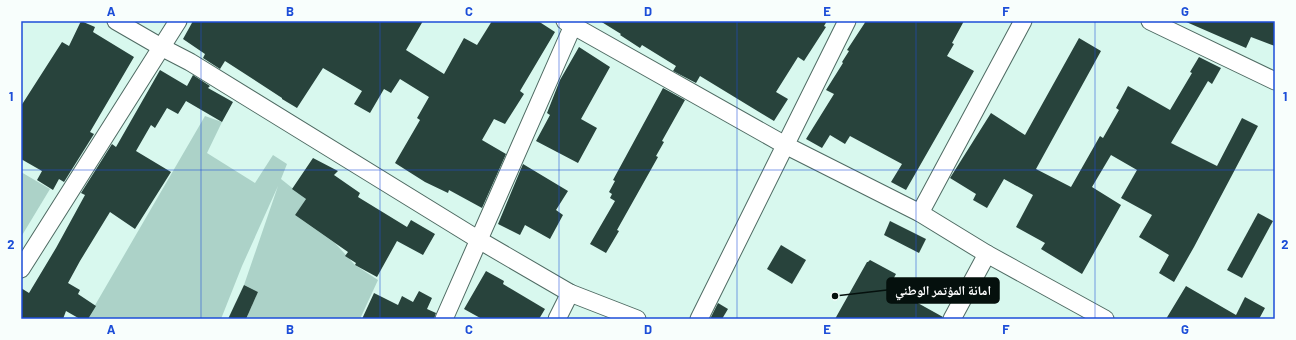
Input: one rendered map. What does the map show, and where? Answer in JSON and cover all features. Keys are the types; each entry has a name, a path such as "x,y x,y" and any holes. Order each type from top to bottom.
{"street":[{"path":"116,21 190,62 479,240 570,293 637,319"},
{"path":"21,269 178,21"},
{"path":"699,319 847,21"},
{"path":"920,213 1023,21"},
{"path":"1150,21 1275,80"},
{"path":"444,319 571,22 785,144 920,213 987,254 1105,319"},
{"path":"952,319 987,254"},
{"path":"557,319 570,293"}],"shaded area":[{"path":"205,116 222,122 207,153 255,183 273,155 287,164 281,179 306,199 295,215 335,243 355,265 378,280 360,319 246,319 258,292 244,285 278,186 242,266 221,319 87,319"},
{"path":"21,172 50,189 21,237"}],"building":[{"path":"81,21 95,27 93,32 134,57 90,132 94,134 64,182 59,179 53,190 37,180 42,171 21,159 21,106 62,42 69,46"},
{"path":"193,21 423,21 406,50 444,74 464,38 477,45 492,21 538,21 555,32 520,91 524,94 505,124 494,119 482,140 506,154 482,208 449,190 448,193 425,182 395,163 420,120 417,118 429,97 400,79 391,93 384,89 370,113 354,104 362,91 323,68 297,108 225,61 220,69 203,58 205,54 183,39"},
{"path":"600,21 827,21 824,26 826,27 804,61 798,57 776,92 788,99 774,121 700,76 696,83 673,71 676,66 642,45 640,48"},
{"path":"866,21 964,21 947,56 974,71 906,190 891,182 902,164 850,136 845,144 830,135 822,148 806,139 834,94 826,90 843,63 842,62 849,51 847,50"},
{"path":"1184,21 1275,21 1275,46 1251,37 1246,48"},
{"path":"1079,38 1101,51 1036,169 1071,187 1100,136 1103,138 1119,110 1116,108 1128,86 1170,110 1192,73 1190,72 1199,57 1221,68 1212,84 1208,81 1171,143 1217,166 1242,118 1258,126 1174,282 1159,273 1169,255 1139,237 1152,215 1121,198 1137,170 1111,155 1092,187 1121,205 1082,274 1041,249 1045,243 1016,227 1033,195 1004,179 987,208 973,200 976,194 950,178 991,113 1025,135"},
{"path":"579,47 610,67 581,119 597,128 578,163 536,141 550,115 547,113 560,80"},
{"path":"160,70 187,86 193,75 210,86 208,88 233,102 222,122 186,101 178,114 167,108 155,128 151,125 136,151 171,172 135,229 110,212 80,261 68,283 80,290 78,294 96,306 88,319 80,319 66,311 63,319 21,319 21,288 29,293 85,195 81,193 112,144 116,147"},
{"path":"663,88 685,100 662,141 664,142 656,156 658,157 617,230 619,231 606,253 590,244 615,201 610,198 612,194 609,192 615,181 613,180"},
{"path":"313,158 338,171 334,175 360,193 358,197 407,227 411,220 435,234 423,255 397,241 377,277 355,265 356,263 345,256 348,252 295,215 306,199 292,189"},
{"path":"523,164 568,191 556,210 563,215 550,239 525,225 520,235 498,224"},
{"path":"1258,213 1273,221 1242,278 1227,270"},
{"path":"890,221 926,239 919,253 884,235"},
{"path":"781,245 806,260 792,284 767,269"},
{"path":"870,260 896,274 889,287 943,317 942,319 835,319 867,262"},
{"path":"486,271 504,281 503,284 545,309 539,319 482,319 464,309"},
{"path":"244,285 258,292 246,319 228,319"},
{"path":"1186,286 1236,315 1245,297 1265,308 1259,319 1166,319"},
{"path":"419,291 432,298 427,309 436,313 434,319 362,319 374,293 398,305 402,296 413,302"},
{"path":"718,303 728,309 722,319 710,319"}],"place":[{"name":"امانة المؤتمر الوطني","path":"835,296"}]}
